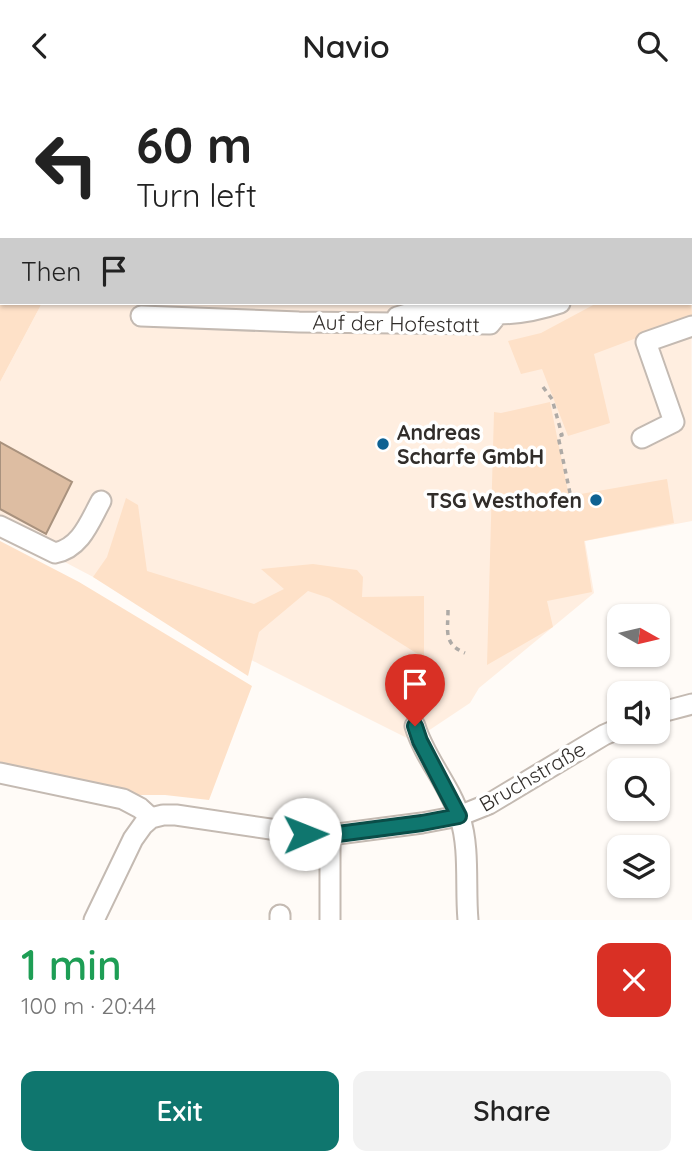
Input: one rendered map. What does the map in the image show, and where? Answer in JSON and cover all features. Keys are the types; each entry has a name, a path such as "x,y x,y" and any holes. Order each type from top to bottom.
{"street":[{"name":"Auf der Hofestatt","path":"141,316 305,312 374,323 490,324 489,310 517,314 554,305"},
{"path":"374,323 432,312 489,310"},
{"path":"411,324 432,312"},
{"path":"642,438 674,422 646,342 692,326"},
{"path":"0,526 55,553 63,552 82,536 101,501"},
{"path":"670,710 692,704"},
{"path":"415,726 459,816 464,832 468,920"},
{"name":"Bruchstraße","path":"152,818 176,815 282,832 330,835 422,823 459,816 489,804 607,734"},
{"path":"0,773 123,800 141,808 152,818 133,839 94,920"},
{"path":"330,835 330,920"}],"path":[{"path":"543,387 552,399 562,435 558,436 570,493"},
{"path":"449,610 448,639 454,649 465,653"}],"shaded area":[{"path":"0,305 41,305 0,382"},
{"path":"41,305 691,305 692,521 585,541 594,593 479,688 470,703 413,741 261,665 0,528 0,382"},
{"path":"593,305 691,305 690,318 594,354 610,423 568,436 542,369 521,374 508,341 541,333"},
{"path":"550,402 569,496 667,479 674,523 584,541 592,592 547,601 553,627 487,665 494,412 501,413"},
{"path":"0,442 72,482 46,534 0,509"},
{"path":"126,498 138,505 147,571 254,604 284,589 261,569 313,564 357,570 363,577 362,597 424,596 424,658 329,598 308,591 259,632 248,676 93,577 107,557"},
{"path":"0,541 79,582 252,686 209,800 165,795 127,795 0,769"}],"place":[{"name":"Andreas Scharfe GmbH","path":"383,444"},
{"name":"TSG Westhofen","path":"596,500"}],"route":[{"path":"305,834 330,835 459,816 415,726"}]}
